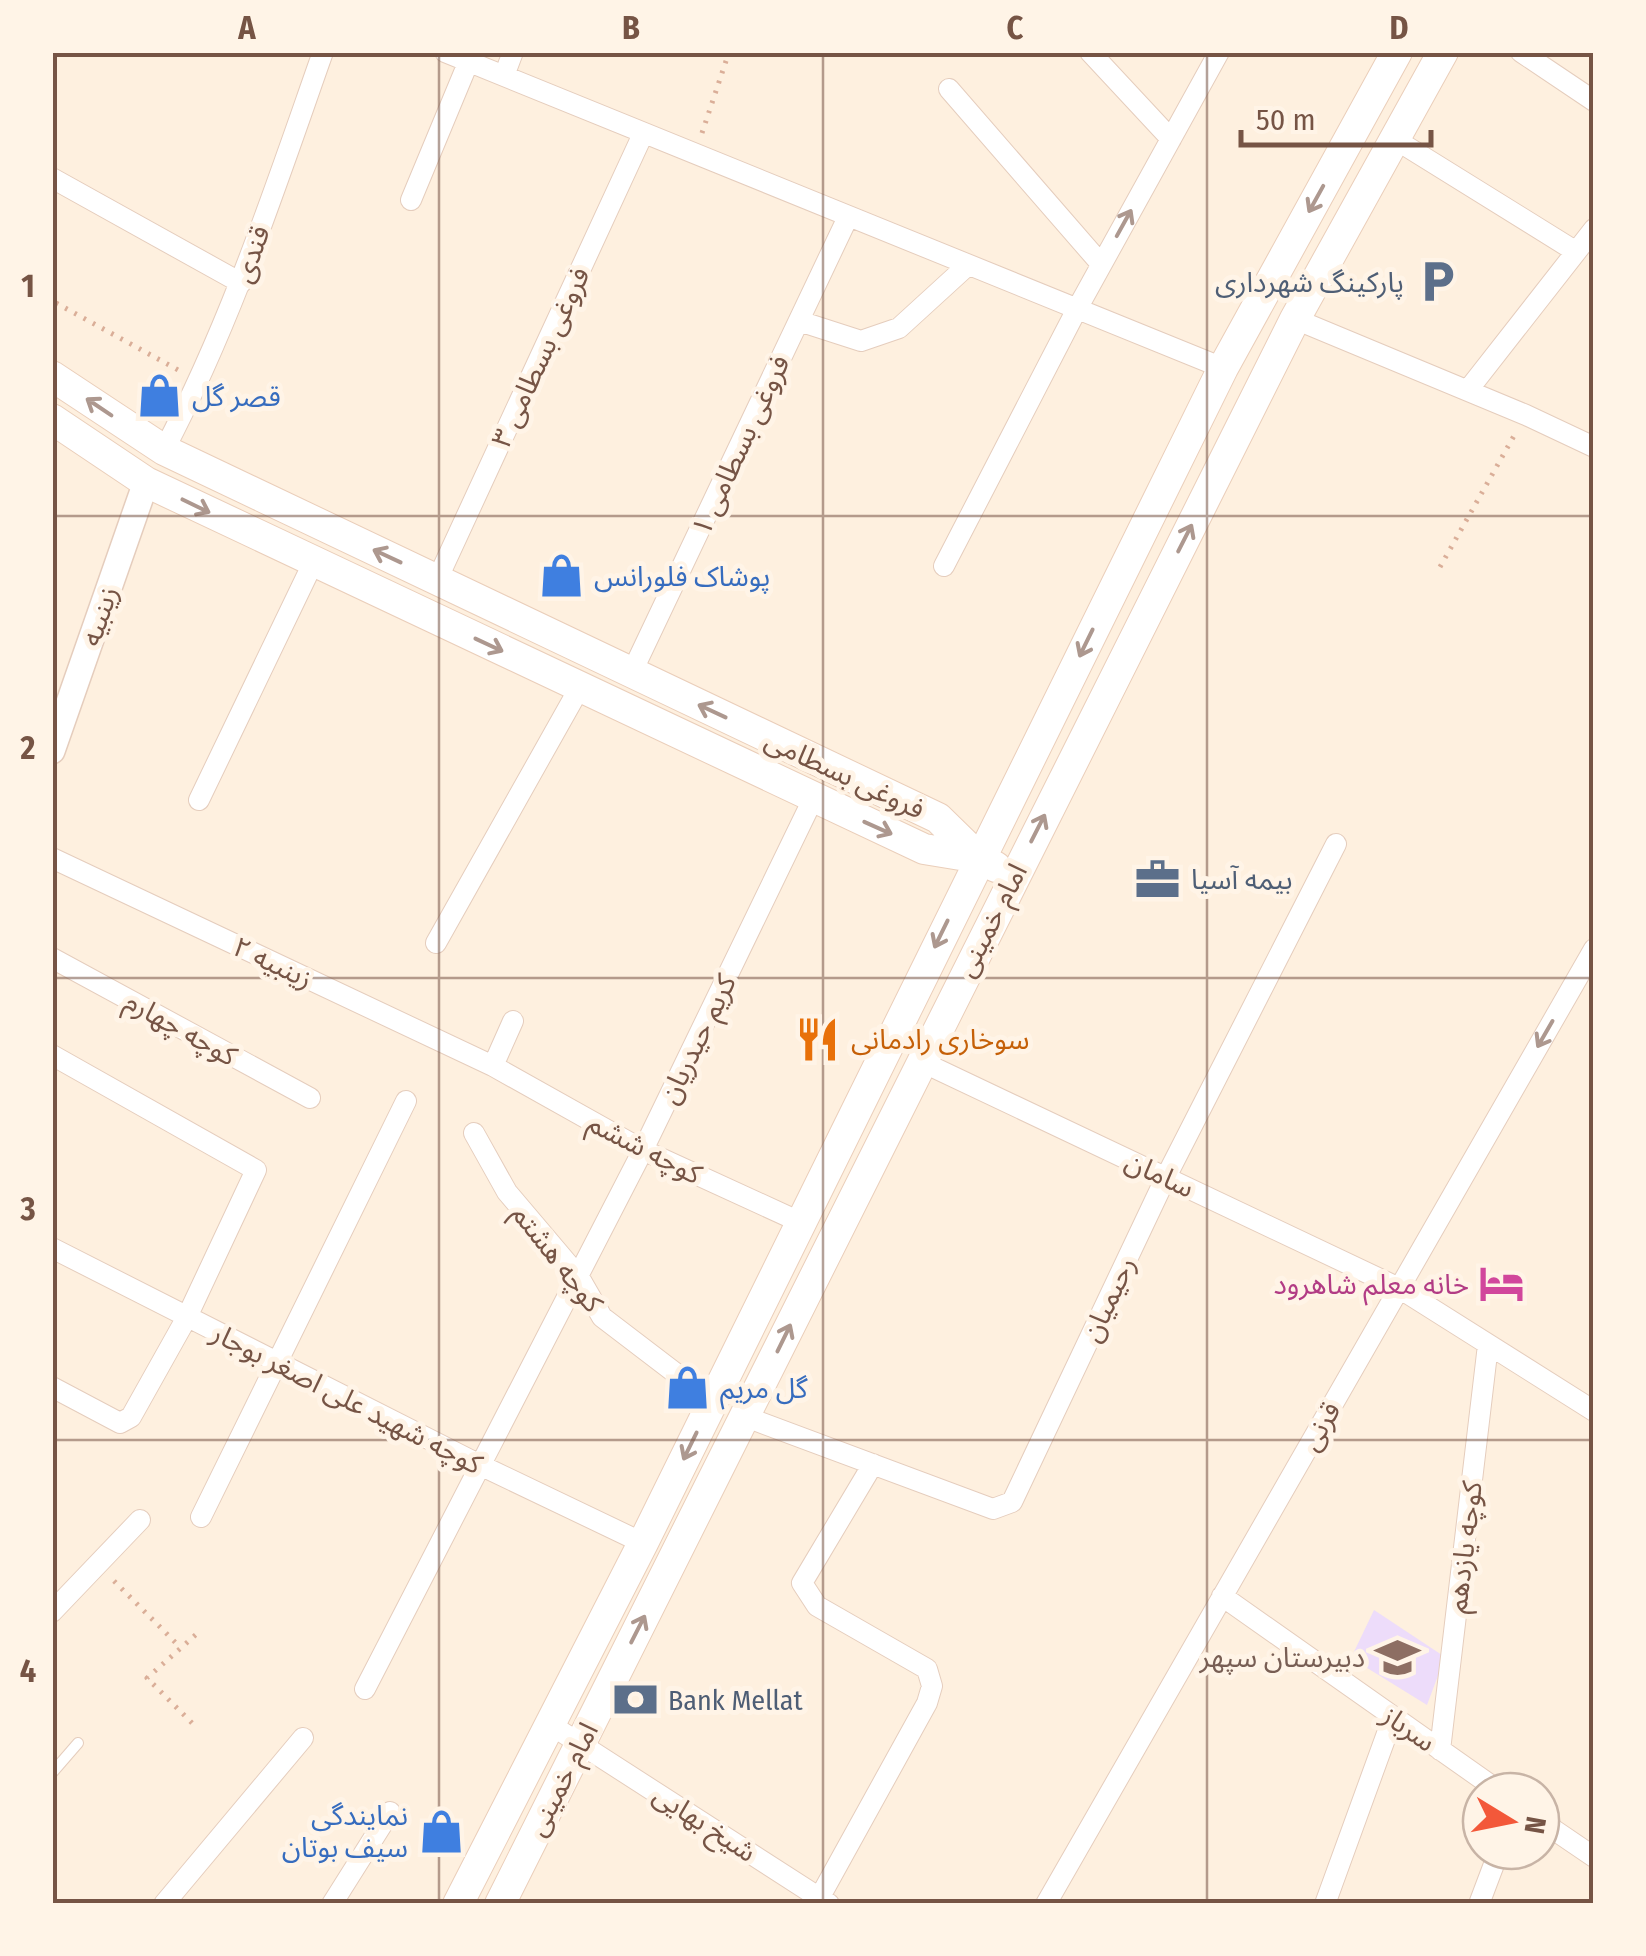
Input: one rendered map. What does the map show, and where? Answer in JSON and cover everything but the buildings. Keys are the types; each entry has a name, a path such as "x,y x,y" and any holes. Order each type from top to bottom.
{"main road":[{"name":"امام خمینی","path":"458,1904 642,1543 1223,368 1397,52"},
{"name":"امام خمینی","path":"500,1904 920,1061 1296,319 1443,52"},
{"name":"فروغی بسطامی","path":"52,376 164,450 938,818 979,858"},
{"name":"فروغی بسطامی","path":"52,420 146,482 812,799 924,849 979,858"},
{"path":"146,482 164,450"},
{"path":"979,858 1014,876"}],"street":[{"name":"قندی","path":"164,450 200,382 241,283 323,52"},
{"path":"504,76 514,52"},
{"path":"1090,52 1171,139"},
{"path":"944,566 1076,308 1219,52"},
{"path":"1521,52 1594,101"},
{"path":"412,200 454,56 1223,368"},
{"path":"950,89 1101,264"},
{"name":"فروغی بسطامی ۳","path":"437,580 643,134"},
{"path":"1393,138 1575,251"},
{"path":"52,178 241,283"},
{"name":"فروغی بسطامی ۱","path":"632,672 848,217"},
{"path":"1468,390 1594,229"},
{"path":"798,321 862,341 899,328 968,265"},
{"path":"1296,319 1594,447"},
{"name":"زینبیه","path":"52,750 60,702 146,482"},
{"path":"199,800 313,563"},
{"path":"436,942 580,688"},
{"name":"کریم حیدریان","path":"365,1689 643,1150 812,799"},
{"name":"رحیمیان","path":"746,1416 993,1509 1012,1502 1166,1177 1336,844"},
{"name":"زینبیه ۲","path":"52,858 493,1066"},
{"name":"قرنی","path":"1046,1904 1594,950"},
{"name":"کوچه چهارم","path":"52,958 310,1098"},
{"path":"493,1066 513,1021"},
{"path":"52,1055 256,1170 187,1316 132,1416 120,1423 52,1387"},
{"name":"سامان","path":"920,1061 1399,1288 1594,1411"},
{"name":"کوچه ششم","path":"493,1066 643,1150 800,1222"},
{"path":"201,1517 406,1101"},
{"name":"کوچه هشتم","path":"474,1133 507,1192 579,1277 602,1318 712,1401"},
{"name":"کوچه شهید علی اصغر بوجار","path":"52,1248 642,1543"},
{"name":"کوچه یازدهم","path":"1440,1750 1488,1345"},
{"path":"821,1902 927,1703 932,1686 927,1668 817,1606 802,1583 873,1464"},
{"path":"52,1612 140,1520"},
{"name":"سرباز","path":"1222,1596 1470,1771"},
{"path":"1324,1904 1394,1718"},
{"name":"شیخ بهایی","path":"551,1725 821,1902"},
{"path":"164,1904 303,1738"},
{"path":"332,1904 390,1812"},
{"path":"1561,1834 1594,1857"},
{"path":"1479,1904 1491,1871"}],"lane":[{"path":"52,1773 78,1743"}],"path":[{"path":"694,155 729,52"},
{"path":"56,303 200,382"},
{"path":"1440,567 1526,415"},
{"path":"98,1564 180,1648"},
{"path":"192,1722 147,1678 200,1631"}],"shaded area":[{"name":"دبیرستان سپهر","path":"1374,1610 1445,1657 1427,1705 1351,1658"}],"place":[{"name":"پارکینگ شهرداری","path":"1437,282"},
{"name":"قصر گل","path":"159,396"},
{"name":"پوشاک فلورانس","path":"561,576"},
{"name":"بیمه آسیا","path":"1158,879"},
{"name":"سوخاری رادمانی","path":"818,1039"},
{"name":"خانه معلم شاهرود","path":"1502,1284"},
{"name":"گل مریم","path":"687,1388"},
{"name":"دبیرستان سپهر","path":"1398,1657"},
{"name":"Bank Mellat","path":"635,1700"},
{"name":"نمایندگی سیف بوتان","path":"441,1831"}]}
